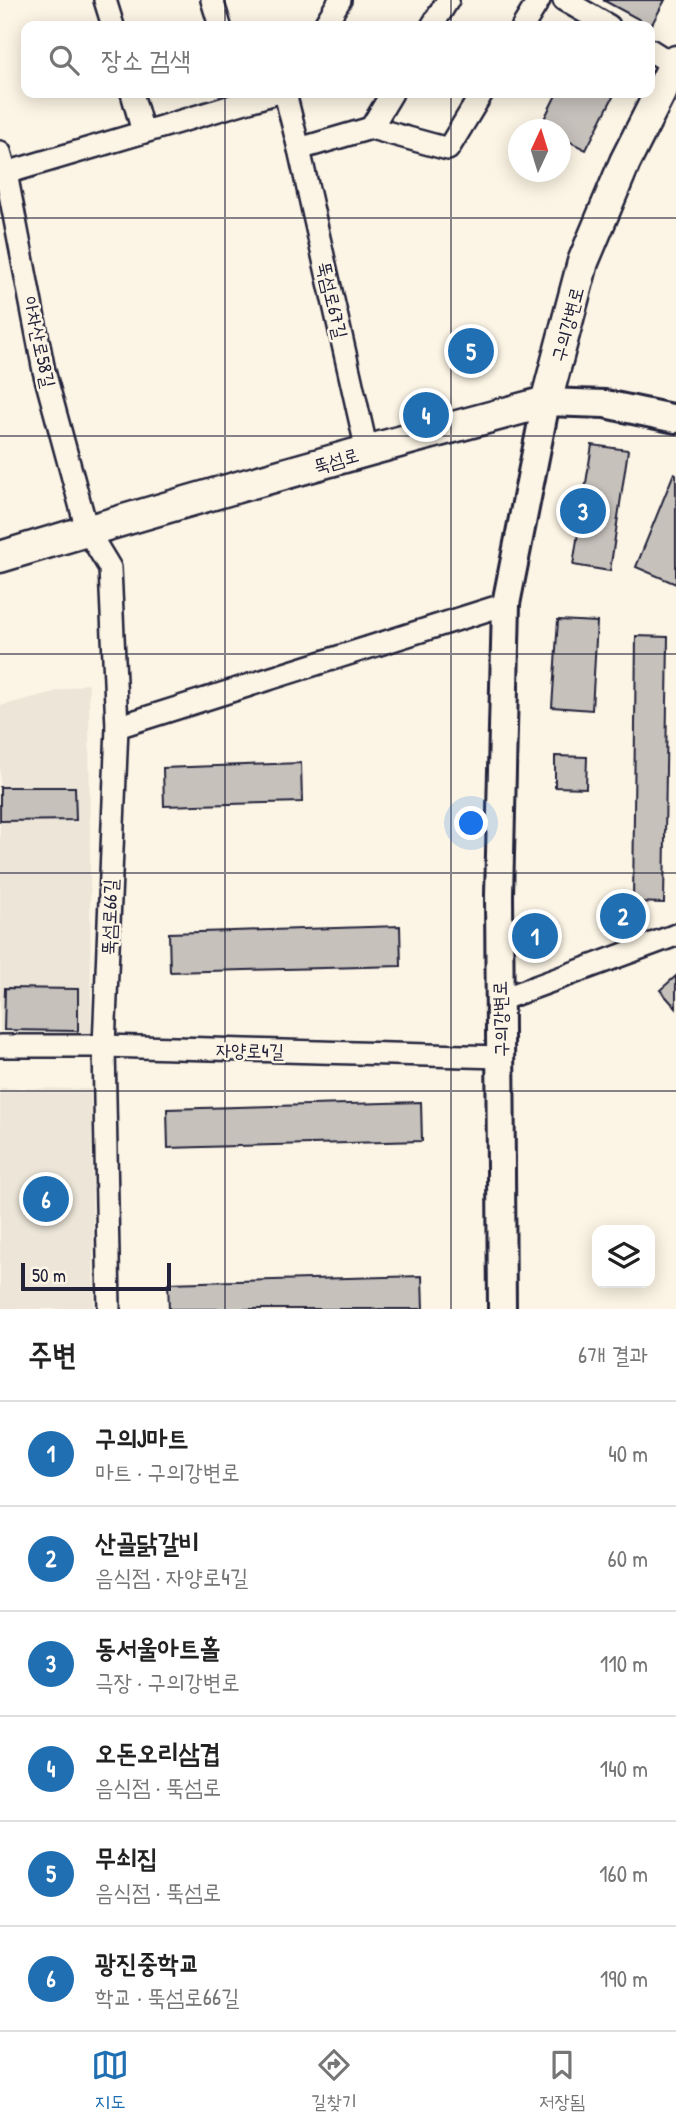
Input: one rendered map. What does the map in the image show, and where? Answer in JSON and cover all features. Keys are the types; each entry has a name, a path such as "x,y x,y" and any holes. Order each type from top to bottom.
{"main road":[{"name":"구의강변로","path":"655,88 667,59"},
{"name":"구의강변로","path":"546,402 583,262 651,98"},
{"name":"뚝섬로","path":"0,557 87,530 546,402"}],"street":[{"path":"105,0 111,21"},
{"path":"212,0 218,21"},
{"path":"327,21 340,0"},
{"path":"435,21 448,0"},
{"path":"526,21 539,0"},
{"path":"564,0 600,21"},
{"path":"134,98 144,132"},
{"path":"6,173 144,132 241,98"},
{"name":"뚝섬로67길","path":"286,98 367,451"},
{"path":"371,128 389,98"},
{"path":"299,149 371,128 448,149 479,98"},
{"name":"아차산로58길","path":"0,152 44,371 87,530"},
{"name":"뚝섬로","path":"546,402 605,404 676,419"},
{"name":"구의강변로","path":"502,1309 499,895 506,604 546,402"},
{"name":"뚝섬로66길","path":"87,530 110,568 117,727 104,1046 108,1309"},
{"path":"117,727 506,604"},
{"path":"500,1000 676,935"},
{"name":"자양로4길","path":"0,1046 104,1046 500,1057"}],"shaded area":[{"path":"89,683 91,1033 0,1031 0,706"},
{"path":"0,1088 91,1089 94,1309 0,1309"}],"building":[{"path":"603,0 665,0 654,21 642,21"},
{"path":"554,98 612,98 586,150 571,142 571,119 544,119"},
{"path":"592,445 628,450 610,571 573,565"},
{"path":"674,473 676,474 676,584 636,567"},
{"path":"558,620 597,622 592,710 552,707"},
{"path":"636,636 668,637 664,903 633,902"},
{"path":"555,756 587,757 586,788 555,787"},
{"path":"301,763 302,802 164,806 163,768"},
{"path":"0,787 75,787 76,820 0,821"},
{"path":"400,926 401,966 170,972 169,933"},
{"path":"676,976 676,1008 660,990"},
{"path":"5,988 78,989 78,1031 4,1030"},
{"path":"421,1102 422,1141 168,1148 167,1109"},
{"path":"422,1276 423,1309 169,1309 168,1283"}],"place":[{"name":"무쇠집","path":"471,351"},
{"name":"오돈오리삼겹","path":"426,415"},
{"name":"동서울아트홀","path":"583,511"},
{"name":"산골닭갈비","path":"623,916"},
{"name":"구의J마트","path":"535,936"},
{"name":"광진중학교","path":"46,1199"}]}
